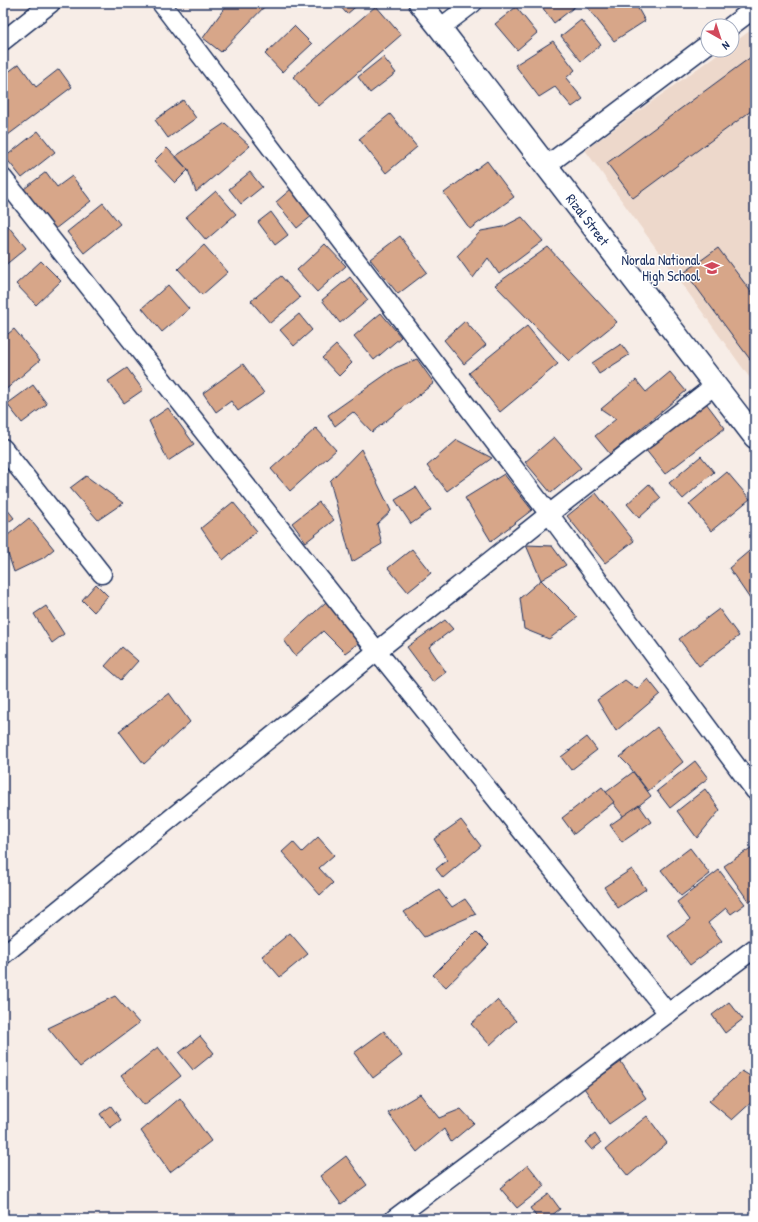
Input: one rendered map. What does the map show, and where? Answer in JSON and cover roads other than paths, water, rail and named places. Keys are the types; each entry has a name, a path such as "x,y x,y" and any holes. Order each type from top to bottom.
{"main road":[{"name":"Rizal Street","path":"420,3 755,437"}],"street":[{"path":"3,40 51,3"},
{"path":"160,3 548,514 755,791"},
{"path":"440,28 473,3"},
{"path":"740,19 755,8"},
{"path":"546,166 700,50"},
{"path":"3,178 377,651 668,1013"},
{"path":"3,955 548,514 715,385"},
{"path":"3,448 102,574"},
{"path":"394,1219 755,948"}],"place":[{"name":"Norala National High School","path":"712,268"}]}
